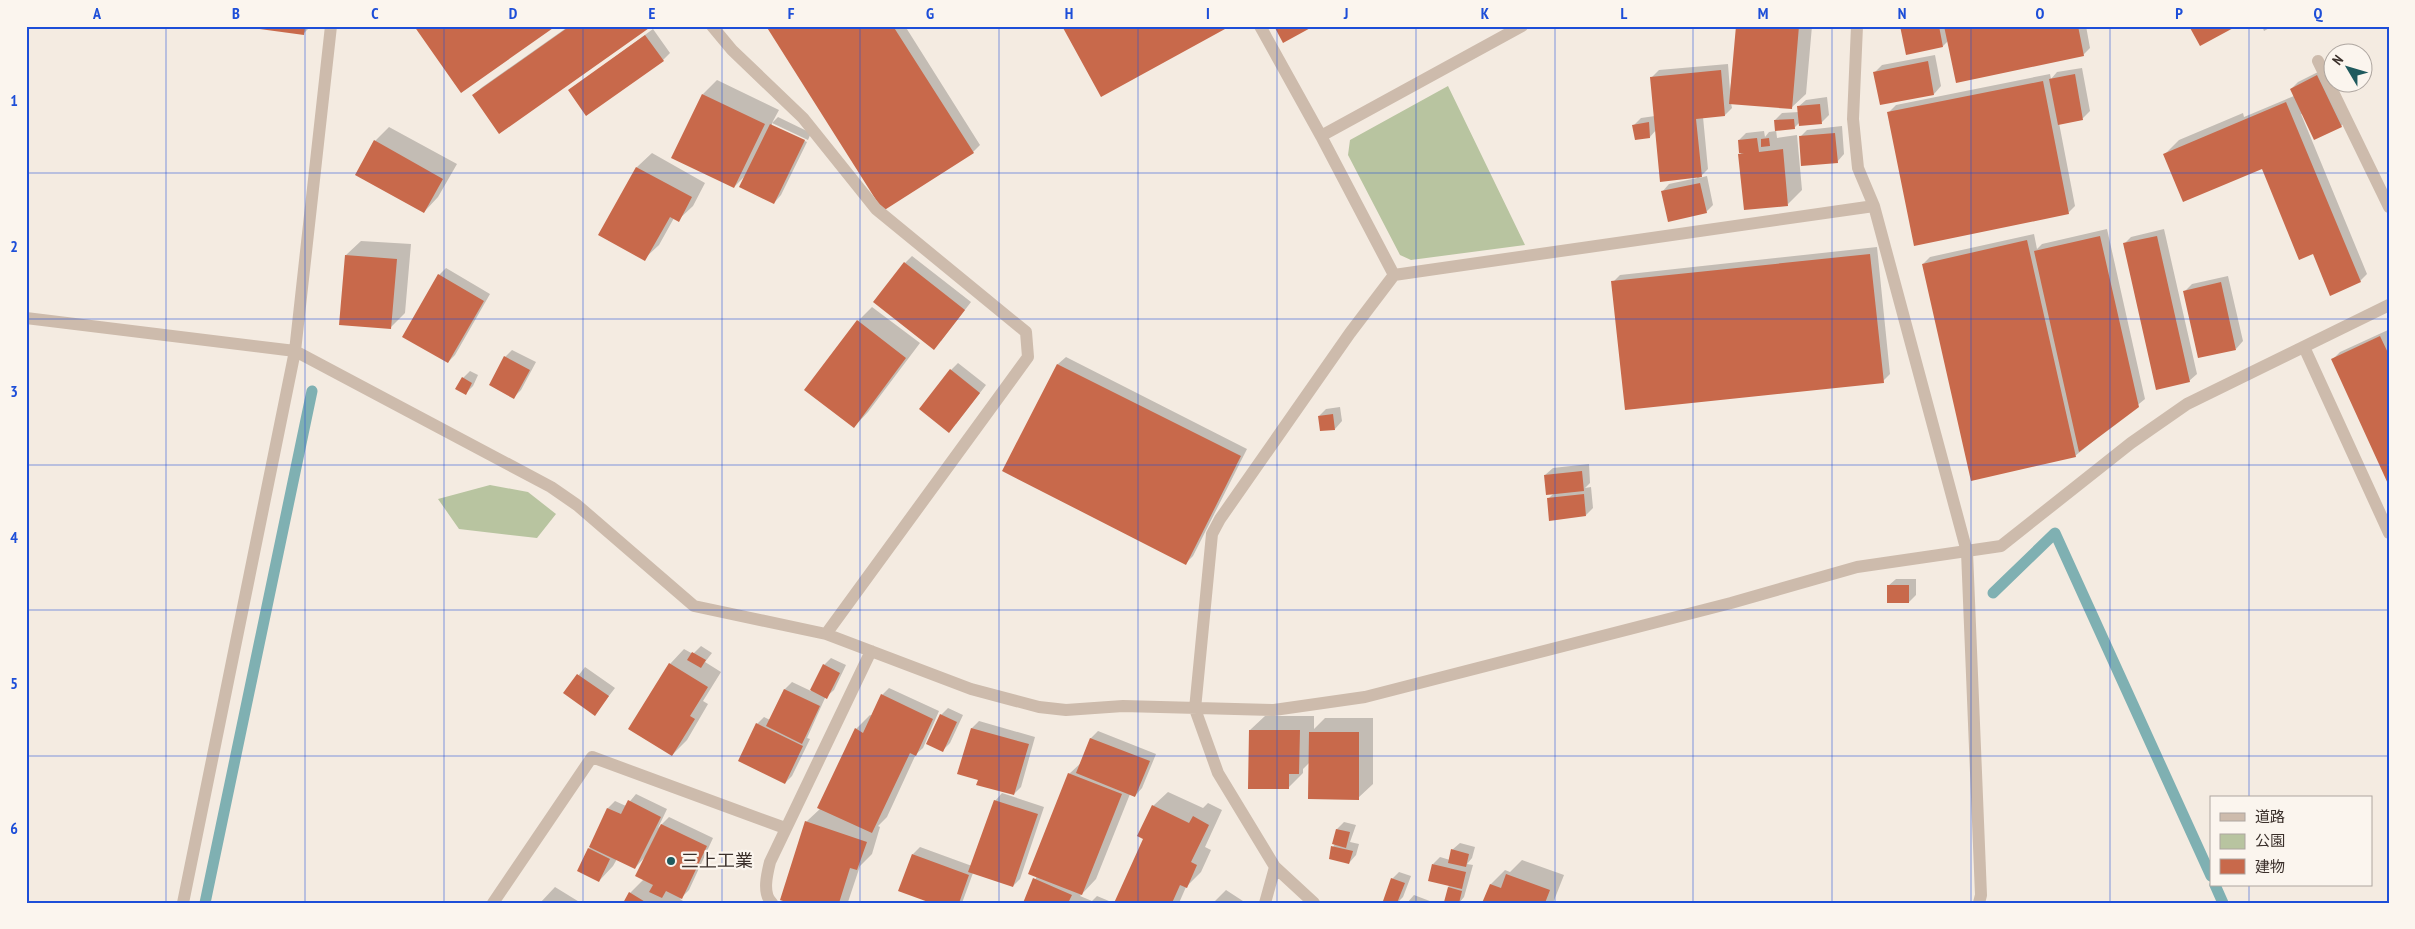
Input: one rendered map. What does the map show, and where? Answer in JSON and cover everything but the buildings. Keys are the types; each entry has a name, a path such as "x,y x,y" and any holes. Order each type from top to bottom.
{"street":[{"path":"184,903 295,351 331,26"},
{"path":"712,26 732,50 803,118 876,209 1026,332 1028,357 826,634"},
{"path":"1260,26 1321,136 1394,275"},
{"path":"1321,136 1522,26"},
{"path":"1857,26 1853,119 1858,168 1874,206 1967,552 1981,896 1979,903"},
{"path":"2318,61 2389,207"},
{"path":"1314,903 1275,867 1218,772 1195,709 1212,534 1220,519 1350,333 1394,275 1874,206"},
{"path":"26,318 295,351 551,487 577,505 694,606 826,634 971,689 1039,707 1066,710 1122,706 1274,710 1366,697 1731,603 1857,568 2001,546 2131,443 2187,404 2389,305"},
{"path":"2304,347 2389,533"},
{"path":"772,903 768,900 766,883 768,869 785,828 871,651"},
{"path":"493,903 592,757 785,828"},
{"path":"1265,903 1275,867"}],"green space":[{"path":"1448,86 1525,245 1411,260 1400,255 1348,155 1350,140"},
{"path":"490,485 528,492 556,514 537,538 459,529 438,499"}],"waterway":[{"path":"205,903 312,391"},
{"path":"1993,593 2055,533 2210,874"},
{"path":"2215,886 2223,903"}],"place":[{"name":"三上工業","path":"671,861"}]}
